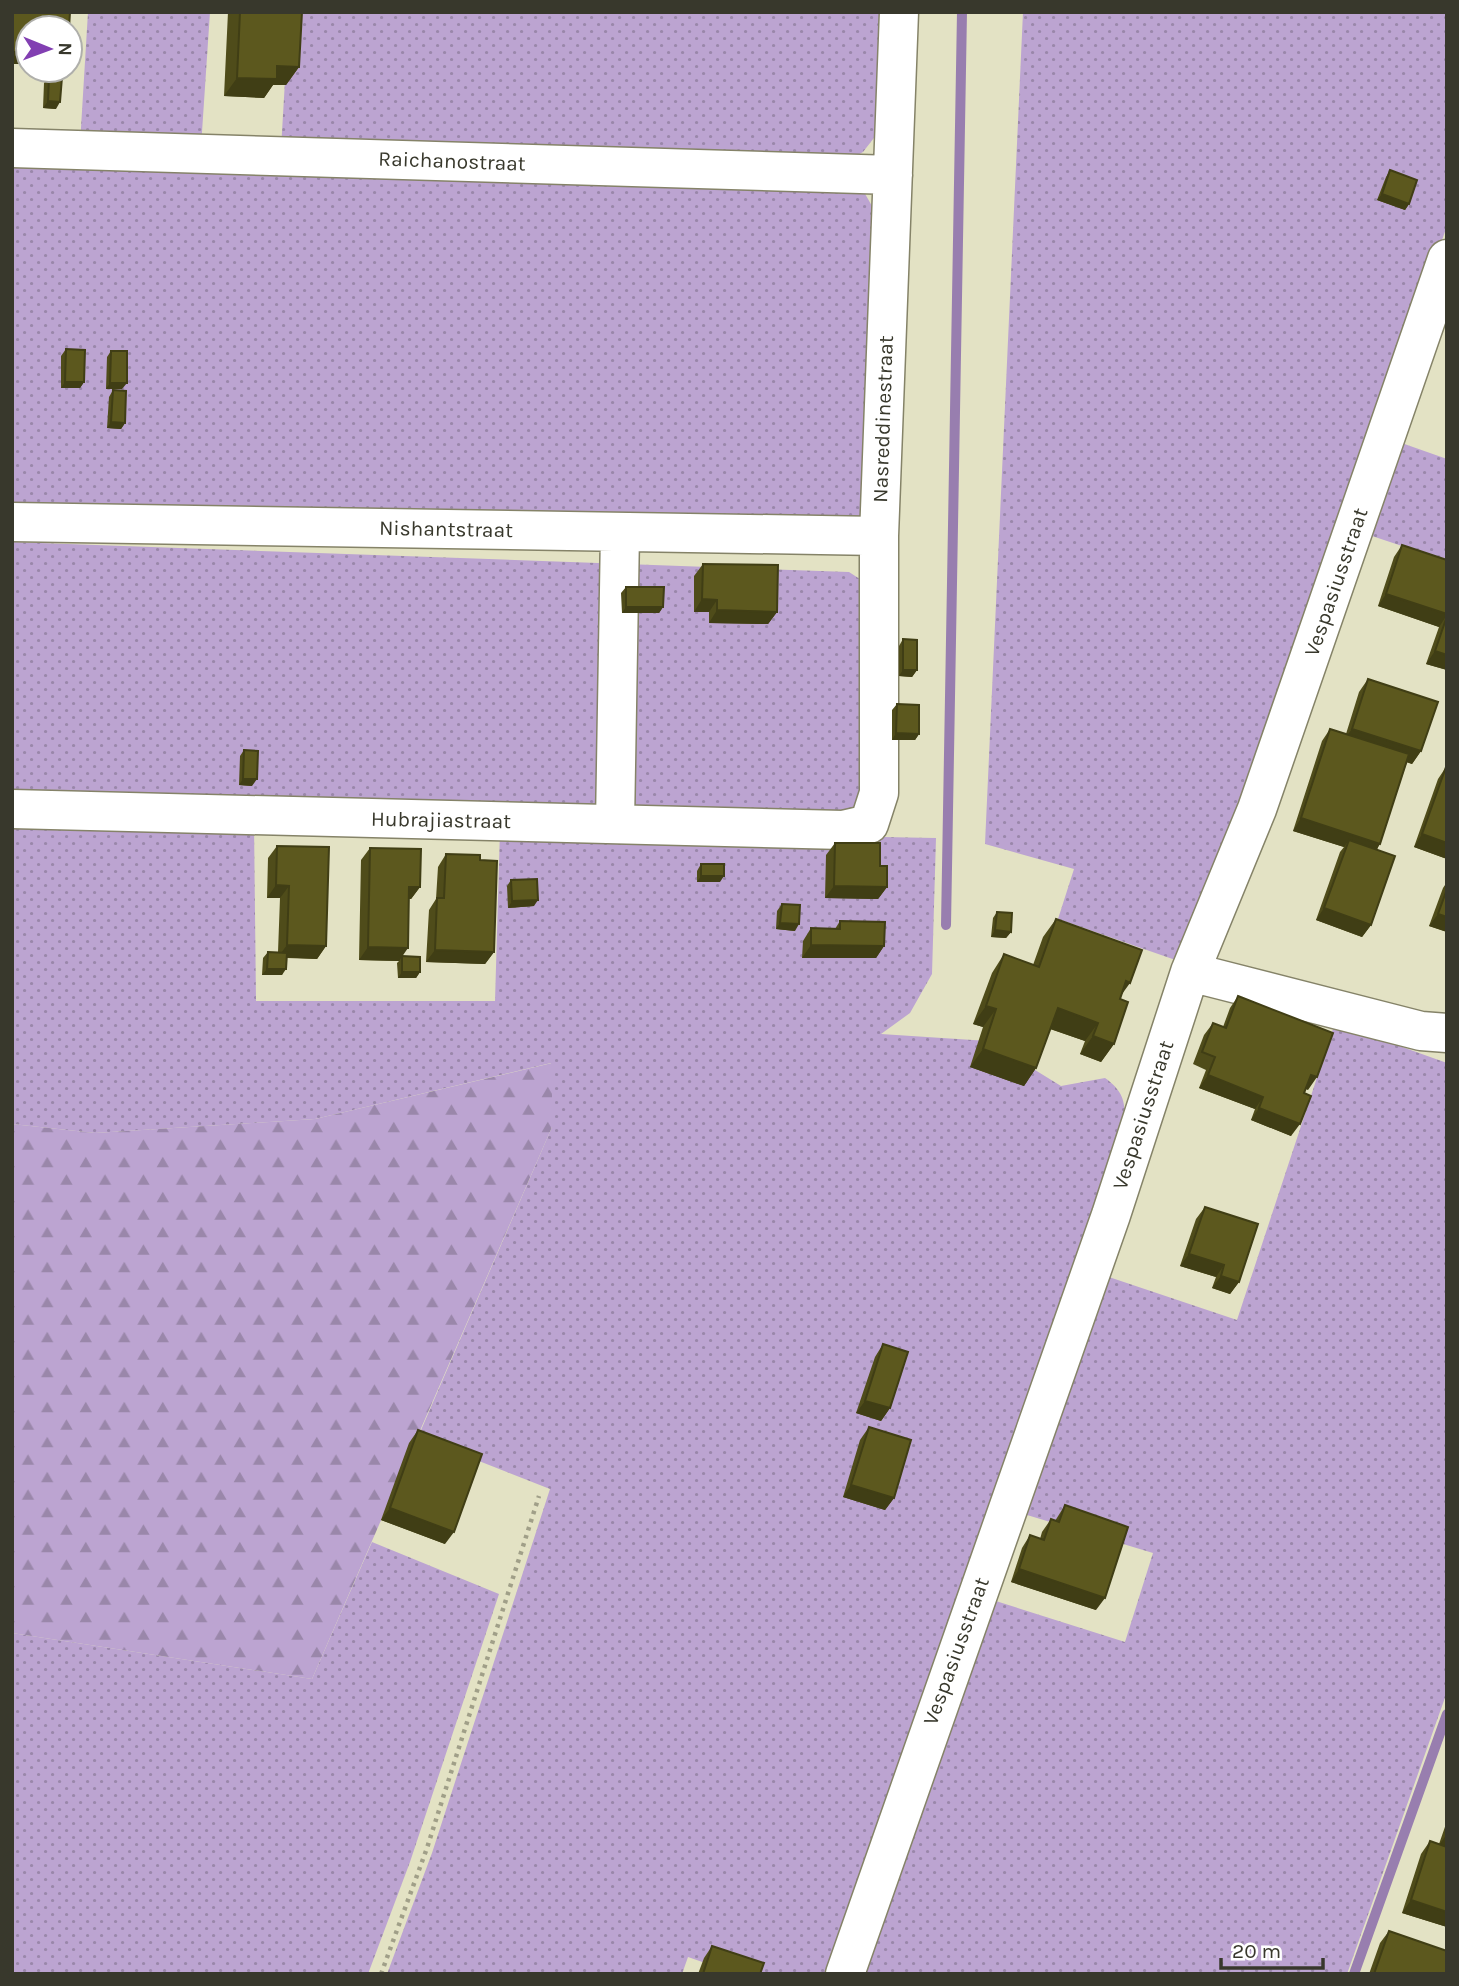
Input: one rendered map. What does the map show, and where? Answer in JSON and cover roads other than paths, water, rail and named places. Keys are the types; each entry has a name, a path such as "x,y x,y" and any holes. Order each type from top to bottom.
{"street":[{"name":"Nasreddinestraat","path":"870,824 879,793 879,536 899,12"},
{"name":"Raichanostraat","path":"12,148 892,175"},
{"name":"Vespasiusstraat","path":"845,1974 1111,1215 1189,972 1257,809 1447,259"},
{"name":"Nishantstraat","path":"12,522 879,536"},
{"path":"615,824 620,532"},
{"name":"Hubrajiastraat","path":"12,809 843,830 870,824"},
{"path":"1189,972 1420,1031 1447,1034"}],"waterway":[{"path":"946,925 962,12"},
{"path":"1354,1974 1447,1714"}]}
